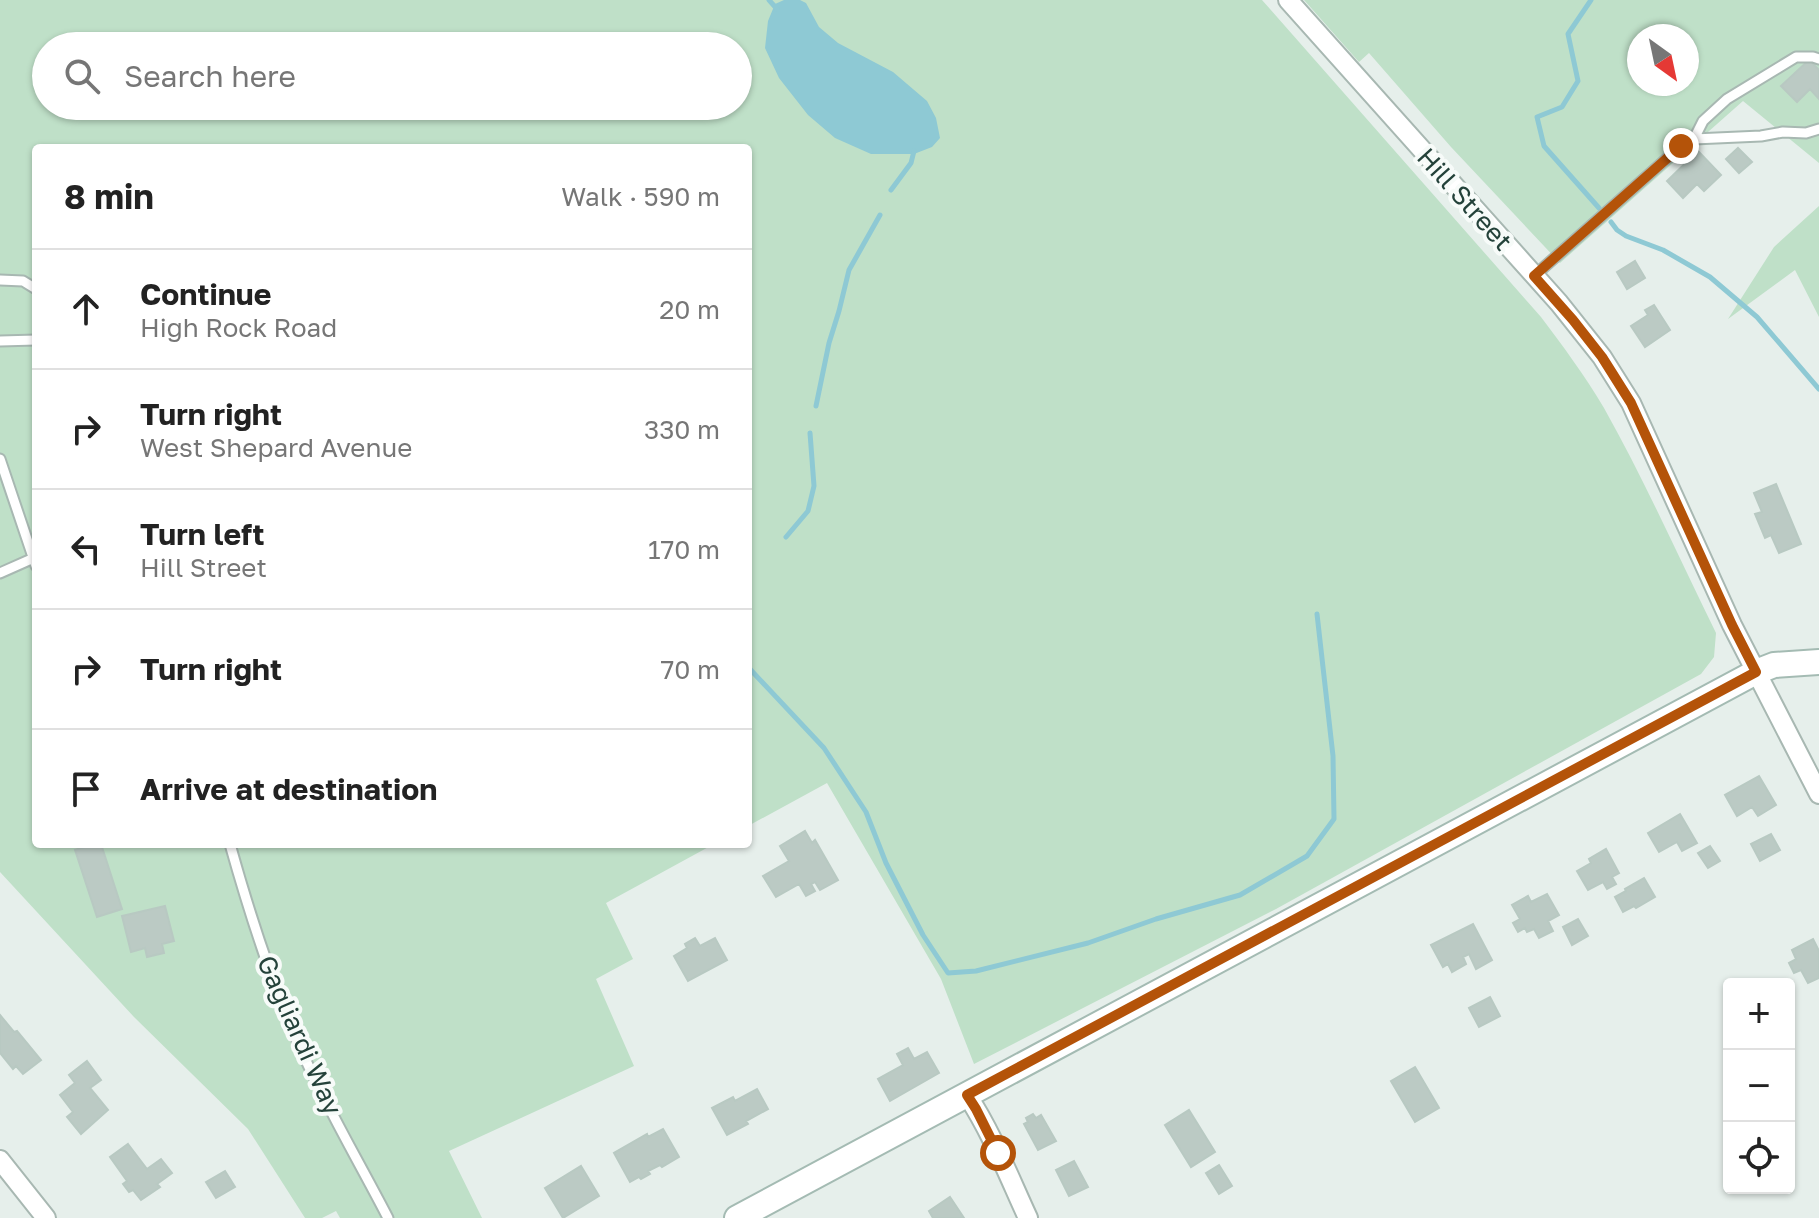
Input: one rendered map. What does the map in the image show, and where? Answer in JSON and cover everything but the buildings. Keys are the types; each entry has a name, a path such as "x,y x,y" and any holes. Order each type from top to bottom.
{"street":[{"name":"Hill Street","path":"1288,0 1573,320 1602,357 1631,403 1732,625 1819,794"},
{"path":"737,1218 1756,672 1774,665 1819,662"},
{"path":"967,1095 1028,1218"},
{"path":"0,1160 46,1218"}],"lane":[{"path":"1694,139 1703,121 1727,99 1764,75 1796,57 1819,59"},
{"path":"1534,276 1681,146 1694,139 1806,133 1819,129"},
{"path":"0,280 23,281 32,287"},
{"path":"0,341 32,340"},
{"path":"0,459 32,552"},
{"path":"0,573 32,562"},
{"name":"Gagliardi Way","path":"231,848 259,943 289,1021 388,1218"}],"green space":[{"path":"0,0 1262,0 1541,317 1566,350 1619,436 1716,633 1714,657 1701,674 1276,909 974,1064 941,979 827,783 752,824 752,144 32,144 32,848 707,848 606,903 633,959 596,979 634,1066 449,1151 482,1218 340,1218 336,1211 322,1218 305,1218 248,1129 134,1017 0,872"},
{"path":"1304,0 1819,0 1819,163 1743,101 1560,263 1451,147 1369,53 1359,62"},
{"path":"1819,206 1819,317 1795,270 1728,319 1774,247"}],"water":[{"path":"784,0 806,3 819,27 838,43 893,72 927,101 936,118 940,138 932,147 914,154 871,154 835,138 808,115 779,78 765,48 768,21 775,4"}],"waterway":[{"path":"769,0 777,9"},
{"path":"1591,0 1568,34 1578,81 1562,107 1537,117 1544,146 1599,208"},
{"path":"891,190 911,163 914,151"},
{"path":"816,406 849,270 880,215"},
{"path":"1611,222 1626,236 1663,250 1710,277 1757,317 1819,389"},
{"path":"786,537 808,511 814,486 810,433"},
{"path":"752,671 824,748 866,812 886,863 923,935 948,973 976,971 1088,943 1156,919 1240,895 1307,856 1334,819 1333,756 1317,614"}],"route":[{"path":"998,1153 967,1095 1756,672 1631,403 1602,357 1534,276 1681,146"}]}
